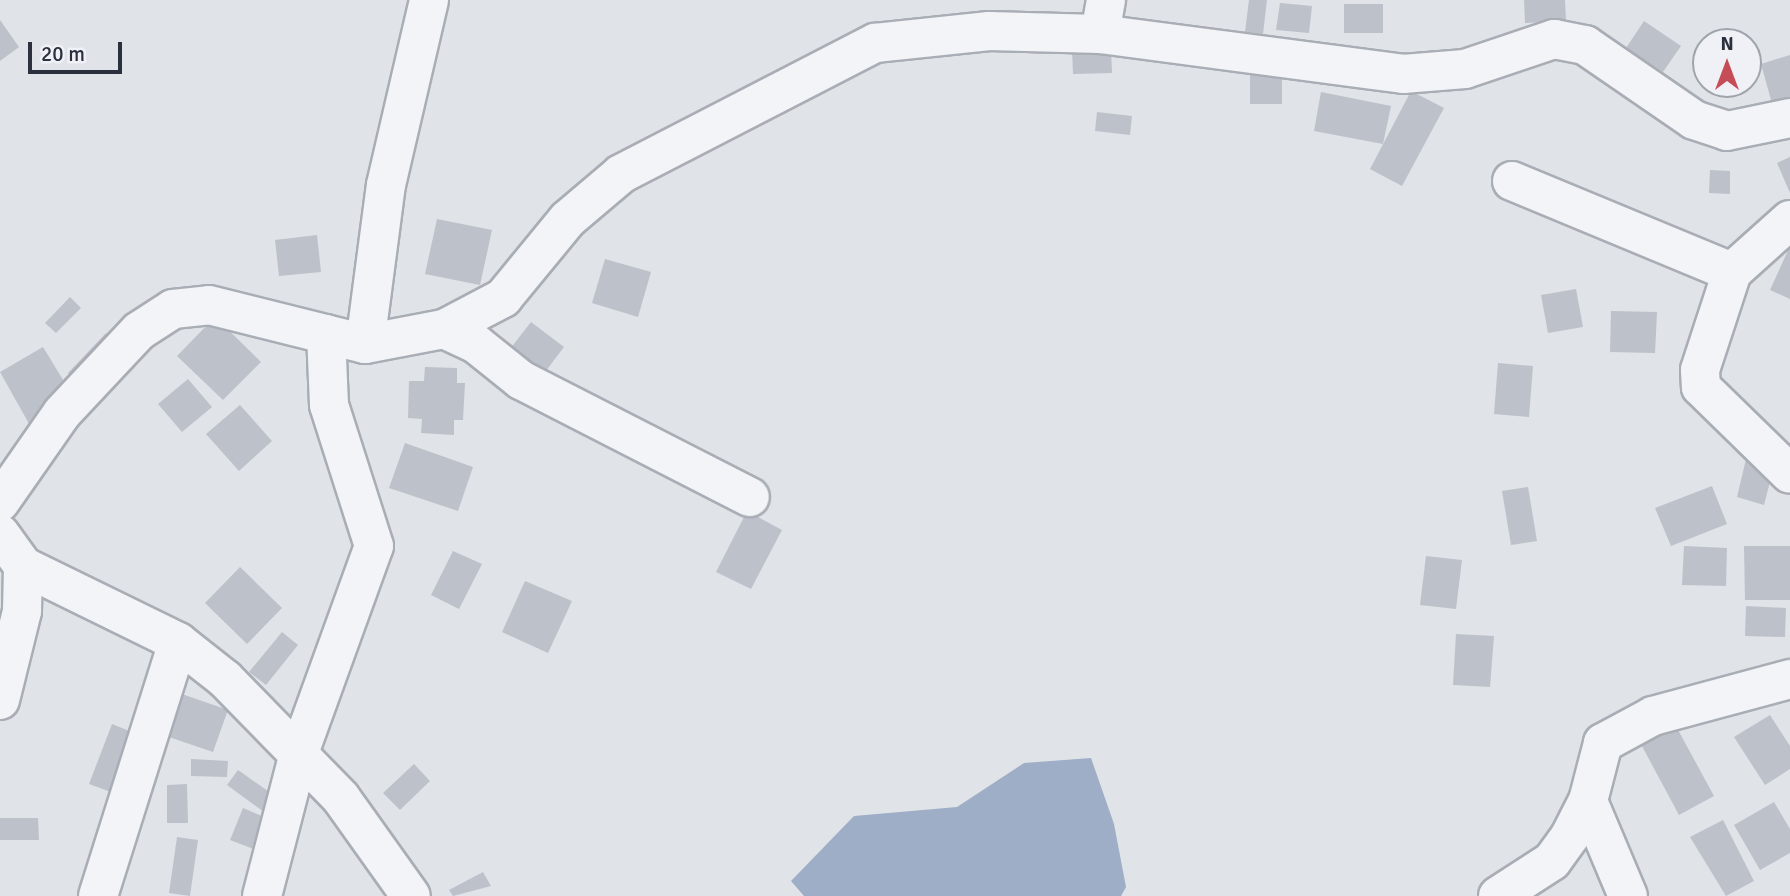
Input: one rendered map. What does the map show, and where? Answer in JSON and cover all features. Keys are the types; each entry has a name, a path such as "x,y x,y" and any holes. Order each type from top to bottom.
{"street":[{"path":"365,344 386,185 429,0"},
{"path":"0,502 62,414 139,331 173,309 209,305 365,344 444,329 503,298 568,219 621,174 875,43 1103,17 1403,74 1465,69 1554,39 1585,45 1694,120 1727,131 1790,118"},
{"path":"1513,181 1732,272"},
{"path":"1790,220 1732,272 1700,370 1702,387 1790,474"},
{"path":"444,329 546,394 750,497"},
{"path":"262,896 299,753 374,547 329,405 326,334"},
{"path":"0,534 23,566 177,642 264,714 376,840 411,896"},
{"path":"0,700 22,611 23,566"},
{"path":"98,896 177,642"},
{"path":"1498,896 1552,861 1588,800 1603,743 1628,724 1790,679"},
{"path":"1588,800 1628,896"}],"water":[{"path":"1091,758 1114,824 1126,887 1121,896 804,896 791,881 854,816 957,807 1024,763"}],"building":[{"path":"1249,0 1267,0 1263,34 1245,32"},
{"path":"1524,0 1565,0 1566,21 1525,23"},
{"path":"1280,3 1312,6 1309,33 1276,30"},
{"path":"1344,4 1383,4 1383,33 1344,33"},
{"path":"0,20 19,47 0,61"},
{"path":"1644,21 1681,46 1663,72 1626,48"},
{"path":"1072,50 1111,50 1112,73 1073,74"},
{"path":"1790,55 1790,102 1773,107 1762,64"},
{"path":"1250,75 1282,75 1282,104 1250,104"},
{"path":"1411,91 1444,108 1402,186 1370,169"},
{"path":"1321,92 1391,106 1383,144 1314,131"},
{"path":"1097,112 1132,116 1130,135 1095,131"},
{"path":"1790,157 1790,193 1777,163"},
{"path":"1710,170 1730,171 1730,194 1709,193"},
{"path":"437,219 492,230 480,285 425,274"},
{"path":"317,235 321,272 279,276 275,240"},
{"path":"1790,246 1790,299 1770,290"},
{"path":"605,259 651,272 638,317 592,303"},
{"path":"1576,289 1583,327 1548,333 1541,295"},
{"path":"70,297 81,308 56,333 45,323"},
{"path":"1611,311 1657,312 1655,353 1610,352"},
{"path":"215,317 261,362 223,400 177,356"},
{"path":"531,322 564,347 539,380 506,354"},
{"path":"106,333 121,349 83,388 68,373"},
{"path":"43,347 82,411 37,438 0,372"},
{"path":"1498,363 1533,366 1529,417 1494,414"},
{"path":"425,367 457,368 457,383 465,383 463,420 454,420 454,435 421,433 422,419 408,418 409,381 424,381"},
{"path":"188,379 212,407 182,432 158,404"},
{"path":"240,405 272,441 239,471 206,434"},
{"path":"405,443 473,467 458,511 389,488"},
{"path":"1746,459 1774,466 1764,505 1737,497"},
{"path":"1712,486 1727,524 1671,546 1655,508"},
{"path":"1528,487 1537,541 1511,545 1502,491"},
{"path":"747,511 782,530 751,589 716,572"},
{"path":"1684,546 1727,548 1726,586 1682,585"},
{"path":"1744,546 1790,546 1790,600 1745,600"},
{"path":"453,551 482,564 459,609 431,595"},
{"path":"1426,556 1462,560 1456,609 1420,605"},
{"path":"240,567 282,608 247,644 205,603"},
{"path":"525,581 572,601 548,653 502,632"},
{"path":"1746,606 1786,608 1785,637 1745,636"},
{"path":"282,632 298,645 266,685 249,672"},
{"path":"1456,634 1494,636 1490,687 1453,685"},
{"path":"179,693 228,710 213,752 163,735"},
{"path":"1770,715 1790,746 1790,769 1765,785 1734,737"},
{"path":"1671,717 1714,796 1679,815 1636,735"},
{"path":"112,724 142,736 119,795 89,784"},
{"path":"191,759 228,761 227,777 191,776"},
{"path":"414,764 430,781 400,810 383,793"},
{"path":"238,770 275,796 264,812 227,785"},
{"path":"187,784 188,823 167,823 167,785"},
{"path":"1774,802 1790,829 1790,853 1760,870 1734,825"},
{"path":"243,808 269,819 256,850 230,840"},
{"path":"0,818 38,818 39,840 0,840"},
{"path":"1723,820 1754,881 1726,896 1690,837"},
{"path":"177,837 198,840 190,896 169,893"},
{"path":"483,872 491,886 453,896 449,890"}]}
